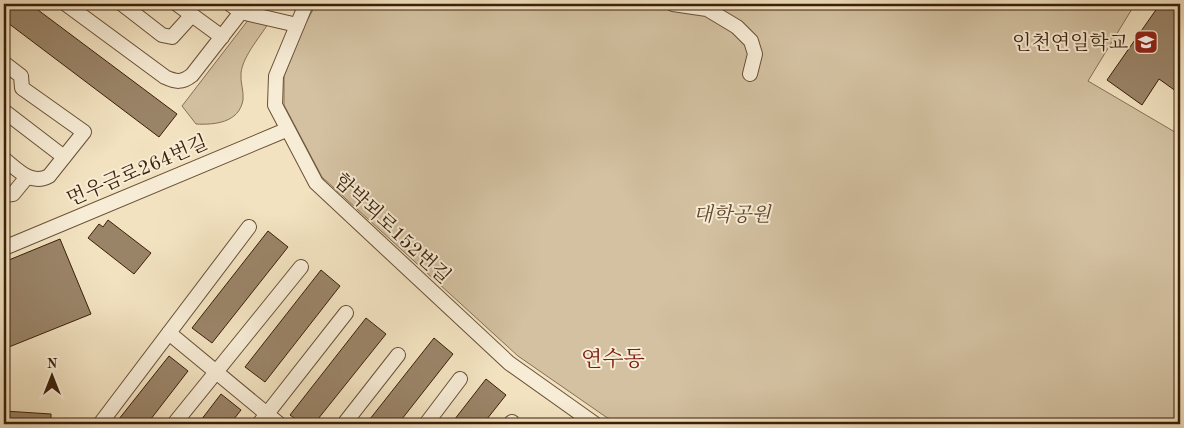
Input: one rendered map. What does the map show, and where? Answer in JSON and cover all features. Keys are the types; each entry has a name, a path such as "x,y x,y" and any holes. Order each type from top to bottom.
{"street":[{"path":"66,4 164,77 175,82 184,81 192,75 241,12"},
{"path":"122,4 162,35 172,37 192,15"},
{"path":"177,4 222,37"},
{"path":"230,4 241,12 297,25"},
{"name":"함박뫼로152번길","path":"306,4 276,76 275,106 286,130 316,182 509,363 594,424"},
{"path":"673,4 707,9 737,27 751,41 755,54 750,74"},
{"path":"4,63 21,76 22,88 84,132 43,179 26,177 4,159"},
{"path":"4,111 64,157"},
{"name":"먼우금로264번길","path":"4,248 286,130"},
{"path":"4,195 13,194 26,177"},
{"path":"100,424 249,227"},
{"path":"174,424 301,267"},
{"path":"263,419 346,313"},
{"path":"169,333 216,373 263,419 279,424"},
{"path":"344,424 398,355"},
{"path":"426,424 460,379"}],"green space":[{"name":"대학공원","path":"316,4 1135,4 1088,81 1180,135 1180,424 621,424 606,417 518,356 322,177 284,105 284,76 303,28"},
{"path":"252,15 271,19 242,66 243,100 241,108 236,114 225,121 196,124 182,106"}],"building":[{"path":"4,4 30,4 177,114 159,137 4,20"},
{"path":"1160,4 1180,4 1180,94 1159,79 1142,105 1107,80"},
{"path":"108,220 151,253 134,274 88,238 99,224 103,227"},
{"path":"268,231 288,247 212,343 192,328"},
{"path":"60,239 91,314 4,349 4,262"},
{"path":"321,270 340,286 265,382 245,367"},
{"path":"366,318 386,334 314,424 302,424 290,415"},
{"path":"434,338 453,354 398,424 366,424"},
{"path":"169,356 188,371 147,424 115,424"},
{"path":"486,379 506,395 483,424 451,424"},
{"path":"221,394 241,410 230,424 198,424"},
{"path":"4,411 51,414 51,424 4,424"}],"place":[{"name":"인천연일학교","path":"1146,42"}],"district":[{"name":"연수동","path":"613,358"}]}
